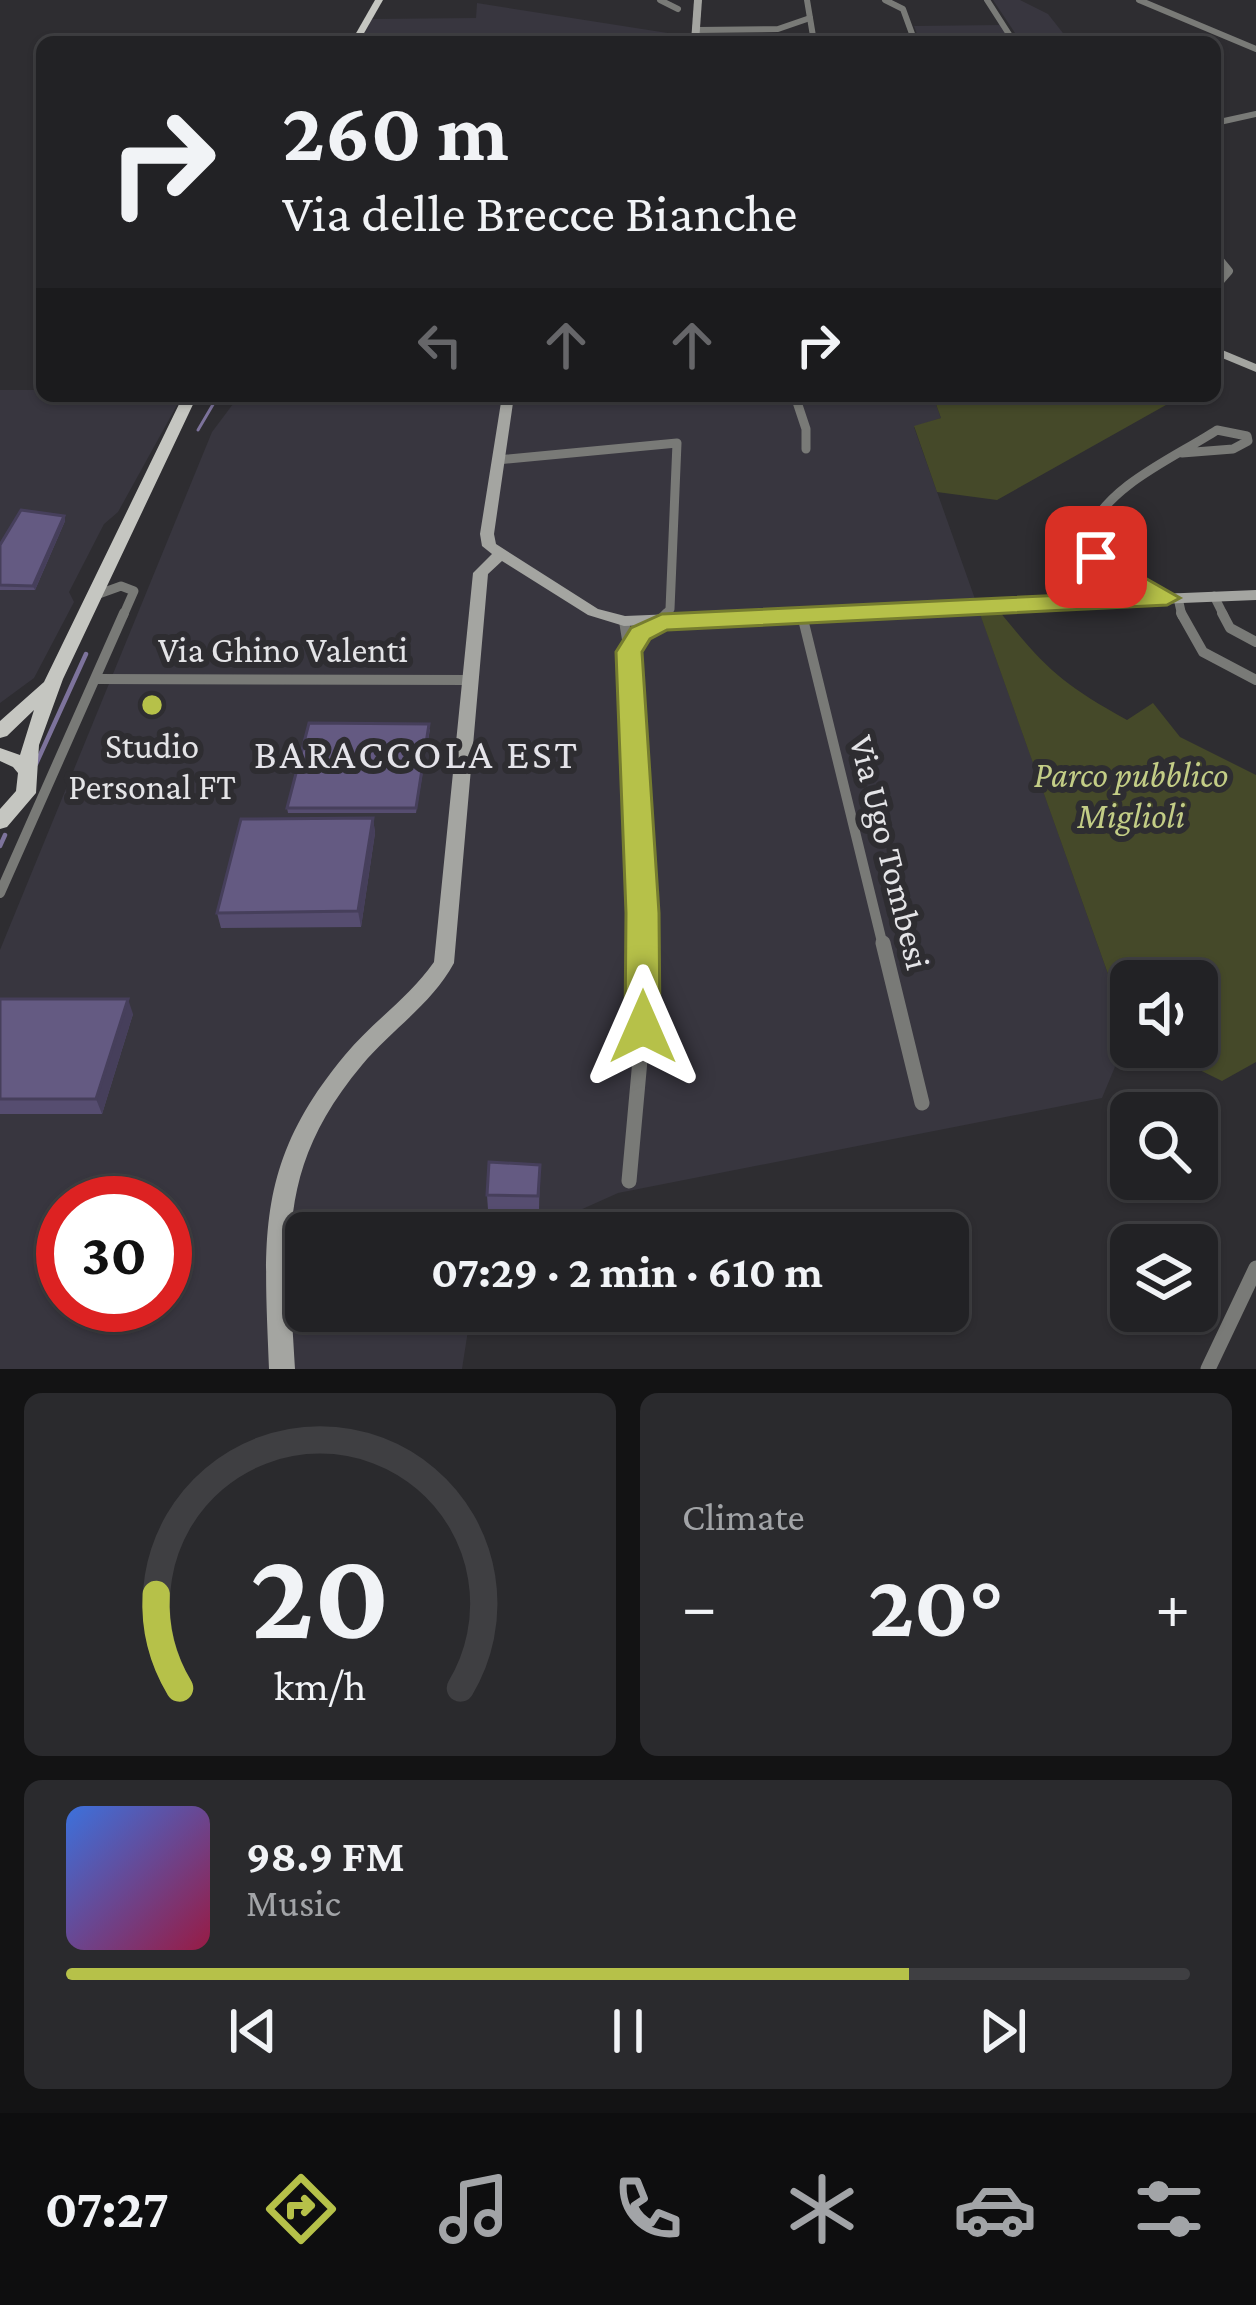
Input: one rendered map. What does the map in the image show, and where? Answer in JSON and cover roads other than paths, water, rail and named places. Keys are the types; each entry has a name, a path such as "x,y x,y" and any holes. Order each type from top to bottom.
{"main road":[{"path":"358,36 379,0"},
{"path":"2,818 26,793 30,745 54,679 187,404"},
{"path":"0,733 54,679"},
{"path":"0,754 20,762 28,772"}],"street":[{"path":"660,0 678,9"},
{"path":"696,36 698,0"},
{"path":"807,0 813,36"},
{"path":"885,0 903,9 913,36"},
{"path":"987,0 1010,36"},
{"path":"1139,0 1256,49"},
{"path":"698,30 778,29 810,18"},
{"path":"1221,122 1256,114"},
{"path":"1221,353 1256,368"},
{"path":"507,402 489,546 593,612 624,621 1256,595"},
{"path":"798,402 806,449"},
{"path":"1182,453 1233,449 1248,441 1247,436 1216,430 1103,506 1090,533 1096,557 1111,572 1172,598 1188,638 1222,666 1256,680"},
{"path":"497,460 677,443 670,609 662,622 640,633 629,652"},
{"path":"282,1369 277,1228 287,1166 334,1083 424,996 444,963 481,573 499,556"},
{"path":"0,893 134,591 121,586 96,595"},
{"path":"1214,596 1230,628 1256,642"},
{"name":"Via Ugo Tombesi","path":"802,616 922,1103"},
{"path":"624,621 643,913 643,1027 628,1181"},
{"name":"Via Ghino Valenti","path":"95,679 470,680"},
{"path":"1208,1369 1256,1268"}],"waterway":[{"path":"198,430 214,402"},
{"path":"36,764 86,654"},
{"path":"0,846 5,835"}],"place":[{"name":"Studio Personal FT","path":"152,705"}],"district":[{"name":"BARACCOLA EST","path":"417,753"}],"park label":[{"name":"Parco pubblico Miglioli","path":"1131,794"}]}
